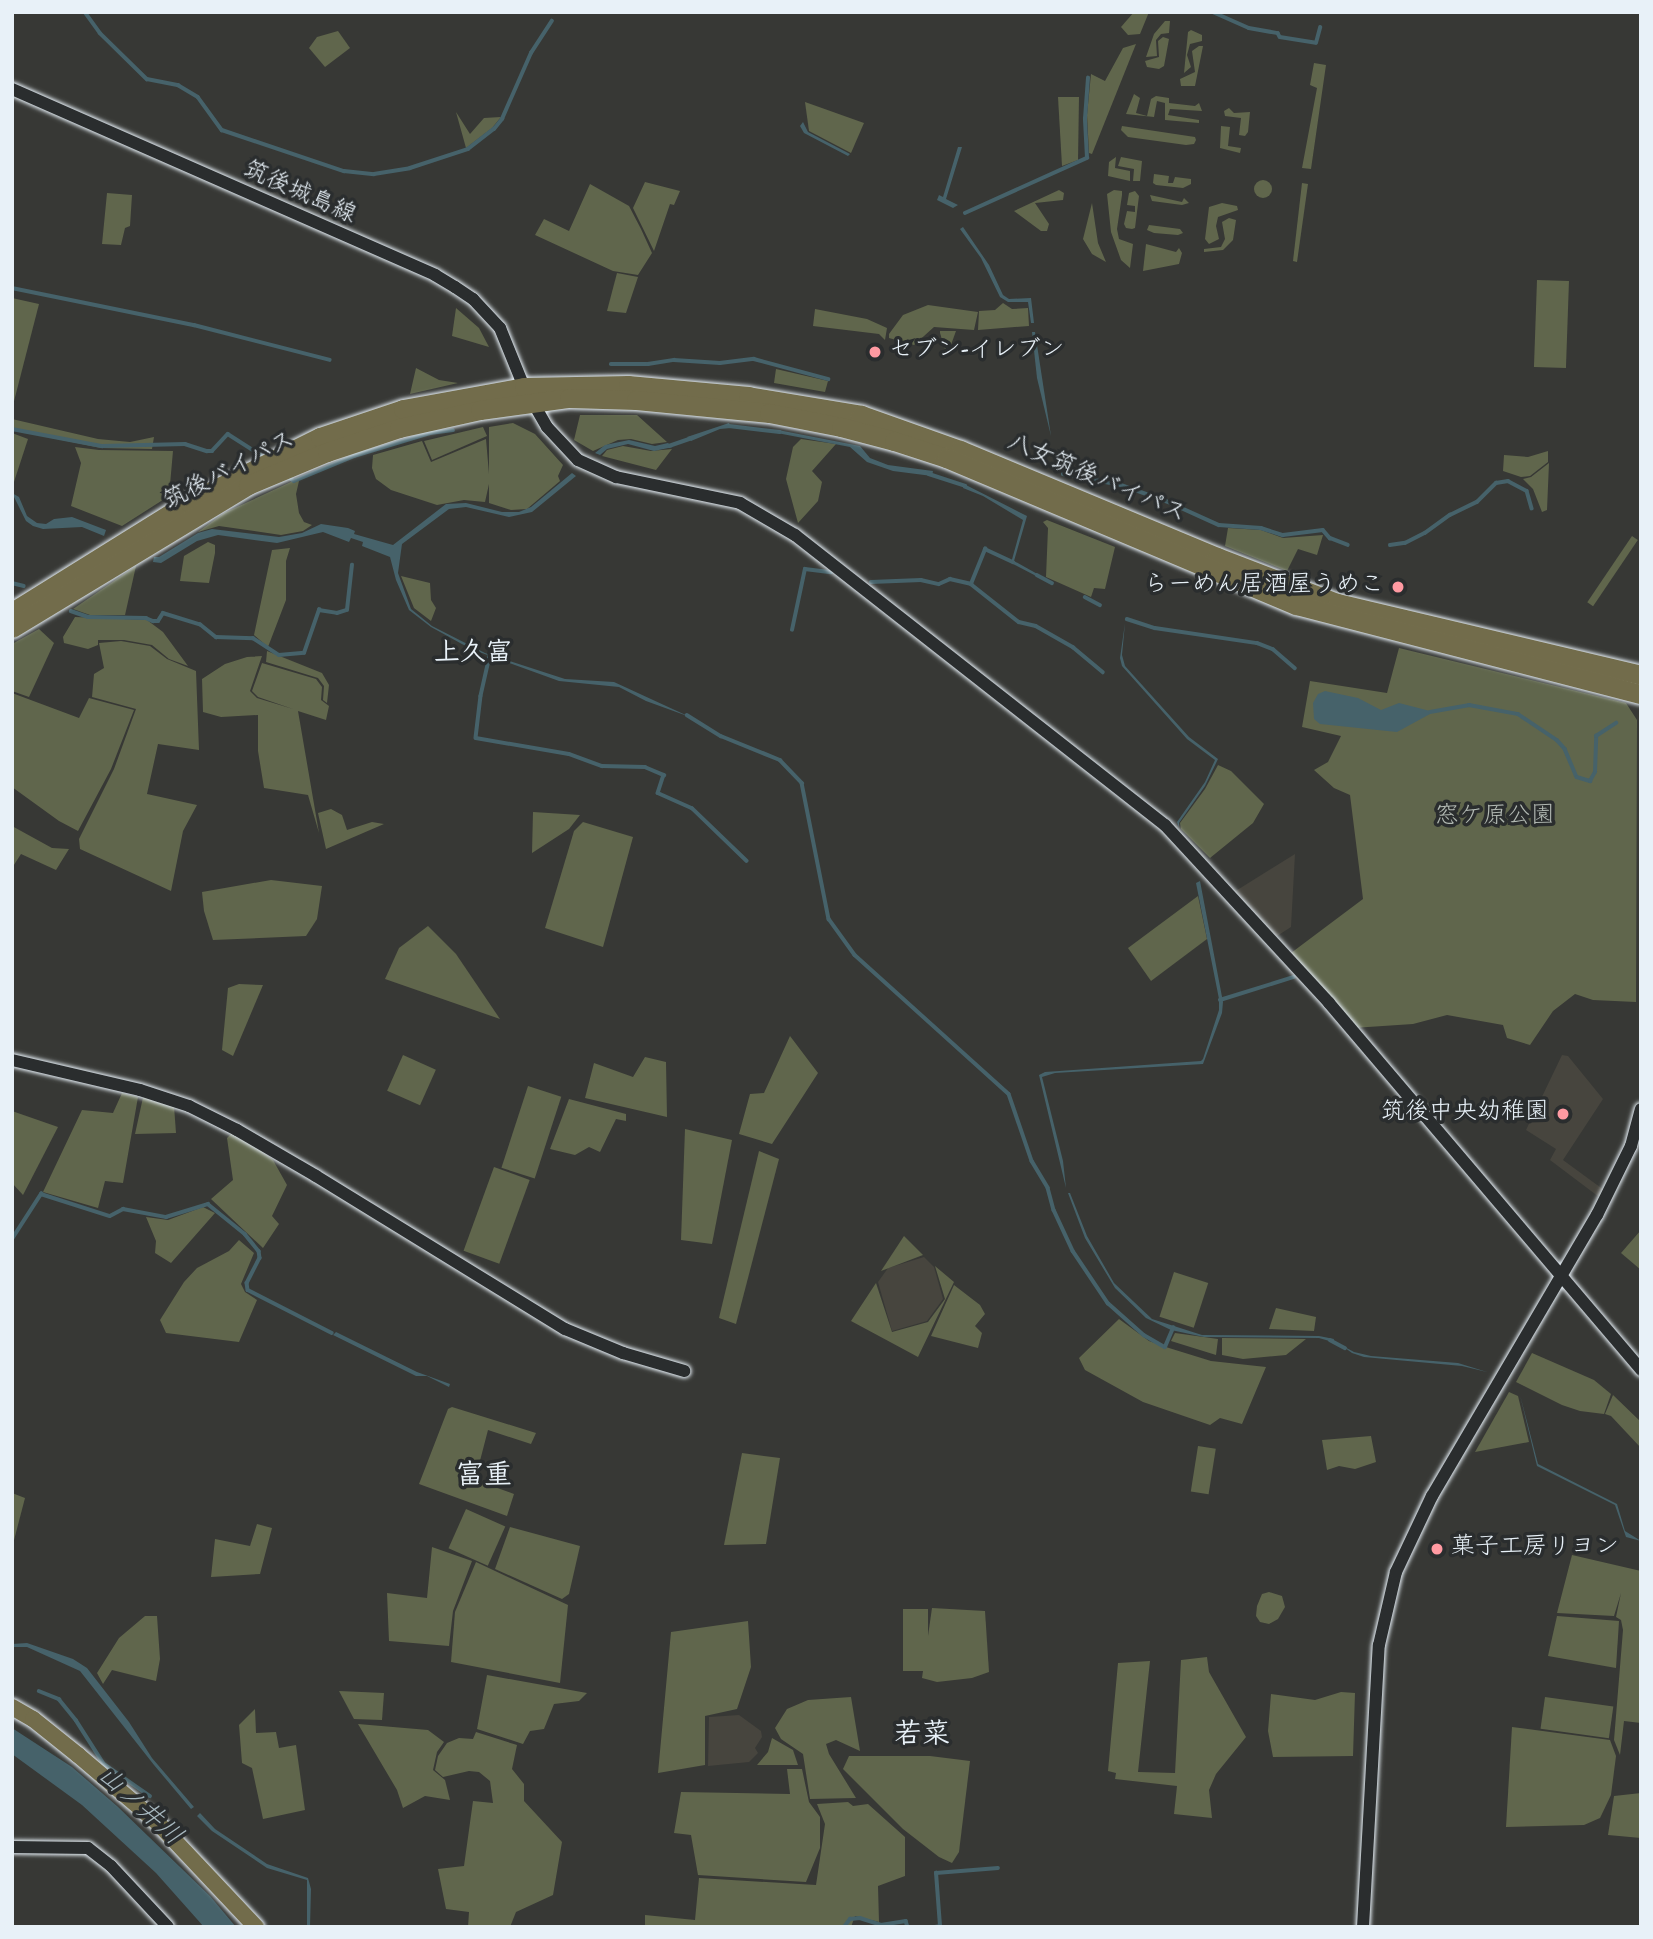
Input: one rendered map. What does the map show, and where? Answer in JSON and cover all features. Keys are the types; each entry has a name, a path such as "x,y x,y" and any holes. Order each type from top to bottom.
{"highway":[{"name":"八女筑後バイパス","path":"528,394 628,385 748,396 861,415 960,450 1217,557 1337,603 1641,675"},
{"name":"筑後バイパス","path":"12,612 192,508 271,474 360,440 528,394"},
{"name":"八女筑後バイパス","path":"528,394 714,406 855,430 946,458 1296,605 1641,694"},
{"name":"筑後バイパス","path":"12,628 192,508"}],"main road":[{"path":"12,1707 33,1719 158,1823 256,1927"}],"street":[{"name":"筑後城島線","path":"12,89 435,275 473,299 500,328 528,394 566,450 591,467 616,477 740,503 795,535 1164,825 1329,1003 1641,1370"},
{"path":"12,1060 139,1090 189,1106 260,1143 565,1329 623,1353 684,1371"},
{"path":"1363,1927 1374,1692 1379,1646 1396,1572 1432,1496 1561,1278 1631,1146 1641,1109"},
{"path":"12,1847 88,1848 111,1866 168,1927"}],"shaded area":[{"path":"1295,854 1291,927 1274,938 1234,892"},
{"name":"筑後中央幼稚園","path":"1562,1055 1568,1056 1603,1099 1563,1160 1604,1190 1599,1197 1550,1160 1556,1149 1526,1130"},
{"path":"924,1257 934,1267 943,1299 927,1321 892,1331 878,1282 888,1268"},
{"path":"739,1715 761,1731 762,1737 755,1748 758,1753 749,1762 708,1766 709,1717"}],"green space":[{"path":"1134,12 1149,12 1140,34 1128,35 1121,27"},
{"path":"1165,21 1170,21 1169,33 1161,34 1156,40 1157,56 1146,57 1154,34"},
{"path":"1191,30 1202,35 1202,41 1190,44 1187,55 1191,67 1184,73 1188,32"},
{"path":"338,31 350,48 325,67 309,48 317,37"},
{"path":"1163,37 1169,39 1164,66 1159,69 1147,67 1145,61 1159,57 1158,41"},
{"path":"1136,44 1092,154 1089,153 1087,115 1091,74 1105,81 1123,48"},
{"path":"1203,46 1195,86 1181,86 1180,79 1195,72 1192,51"},
{"path":"1314,63 1326,65 1311,169 1302,168 1317,88 1310,85"},
{"path":"1134,94 1140,98 1136,113 1147,116 1151,99 1156,96 1169,98 1169,103 1195,106 1199,103 1202,111 1170,109 1168,115 1199,120 1199,123 1165,120 1165,103 1157,101 1154,117 1126,114"},
{"path":"1058,97 1079,97 1078,160 1062,166"},
{"path":"805,102 864,123 851,153 809,131"},
{"path":"1229,108 1234,113 1250,112 1248,132 1245,136 1239,135 1241,118 1225,116 1224,111"},
{"path":"456,112 470,134 484,118 501,117 492,128 466,148"},
{"path":"1122,126 1195,137 1196,140 1194,144 1186,145 1128,137 1121,130"},
{"path":"1221,126 1230,127 1228,146 1241,148 1240,153 1220,148"},
{"path":"1116,157 1115,168 1130,171 1130,181 1108,176 1109,162"},
{"path":"1121,157 1142,161 1140,181 1133,181 1134,169 1118,166"},
{"path":"1154,174 1169,176 1168,183 1173,183 1175,177 1191,179 1191,184 1183,188 1156,185 1153,183"},
{"path":"1263,180 1269,183 1272,189 1269,195 1263,198 1257,195 1254,189 1257,183"},
{"path":"645,182 680,191 674,205 670,204 654,251 633,208"},
{"path":"1302,183 1308,184 1297,262 1293,261"},
{"path":"590,184 629,206 652,253 638,275 613,271 535,235 544,219 569,231"},
{"path":"1059,190 1064,193 1063,200 1035,203 1049,224 1047,231 1041,231 1014,211"},
{"path":"1114,190 1122,191 1117,229 1119,239 1133,244 1130,268 1121,260 1111,232 1107,194"},
{"path":"1135,191 1139,196 1135,228 1132,229 1126,228 1124,224 1127,211 1135,212 1135,206 1127,205 1129,193"},
{"path":"107,193 132,195 130,226 125,228 121,245 102,244"},
{"path":"1150,195 1182,202 1184,198 1189,203 1182,205 1152,201"},
{"path":"1092,203 1098,243 1106,262 1092,254 1083,239"},
{"path":"1222,203 1237,206 1238,210 1218,217 1216,226 1219,239 1209,244 1205,239 1209,207"},
{"path":"1229,218 1236,220 1233,240 1223,250 1204,252 1204,249 1221,247 1225,239 1222,222"},
{"path":"1149,225 1180,229 1183,233 1154,233 1147,230"},
{"path":"1146,244 1176,252 1179,248 1182,253 1179,264 1143,271"},
{"path":"617,273 638,277 626,313 607,311"},
{"path":"1537,280 1569,281 1566,368 1534,367"},
{"path":"12,298 39,304 12,409"},
{"path":"1003,303 1012,309 1028,308 1029,326 978,330 979,311 995,310"},
{"path":"928,305 978,312 974,330 934,327 914,345 889,338 903,315"},
{"path":"456,308 479,328 489,347 452,336"},
{"path":"815,309 867,319 887,328 885,340 879,334 813,326"},
{"path":"956,331 947,356 940,333"},
{"path":"416,368 439,380 458,383 410,394"},
{"path":"776,369 828,381 825,392 774,383"},
{"path":"580,415 637,415 667,442 652,444 631,439 618,440 593,451 574,440"},
{"path":"12,419 98,439 130,442 154,437 152,449 101,448 13,430"},
{"path":"513,423 535,434 563,465 558,476 560,481 527,509 511,510 489,503 489,484 485,502 464,500 437,505 391,490 376,479 372,468 373,455 422,441 431,462 486,439 489,474 489,427"},
{"path":"483,427 487,436 432,460 424,441"},
{"path":"12,433 28,439 12,488"},
{"path":"801,439 836,444 812,471 822,482 818,501 798,523 786,479 793,447"},
{"path":"623,446 651,451 672,449 656,470 602,456 607,450"},
{"path":"75,447 173,451 169,496 122,526 71,506 81,463"},
{"path":"1548,451 1548,462 1530,476 1521,477 1503,471 1504,455 1528,457"},
{"path":"1549,463 1547,510 1542,512 1533,489 1523,479 1531,477"},
{"path":"293,481 299,481 296,494 299,513 304,522 312,525 303,531 281,535 219,526 198,532 224,513"},
{"path":"1047,520 1115,547 1105,589 1094,588 1091,597 1046,577 1048,528 1043,522"},
{"path":"1228,528 1261,530 1283,538 1323,535 1317,555 1298,549 1287,571 1225,546"},
{"path":"1632,536 1638,540 1593,606 1587,602"},
{"path":"208,542 215,545 209,583 180,581 184,556"},
{"path":"290,548 286,561 286,600 268,647 254,635 272,550"},
{"path":"136,566 125,615 90,615 73,609"},
{"path":"401,576 430,583 431,600 436,608 431,621 414,608"},
{"path":"75,617 147,620 163,632 188,666 169,659 152,645 124,640 98,640 98,645 88,649 64,643 63,637"},
{"path":"39,629 54,643 29,697 12,691 12,644"},
{"path":"121,641 150,646 167,659 196,671 199,750 158,744 147,794 197,805 183,831 171,891 80,849 79,839 114,769 136,709 92,697 94,674 104,668 99,643"},
{"name":"窓ケ原公園","path":"1399,648 1626,703 1637,720 1636,1002 1593,1000 1575,994 1553,1011 1530,1045 1507,1038 1503,1025 1447,1015 1413,1024 1353,1028 1291,953 1363,899 1350,795 1334,788 1314,770 1328,762 1341,736 1302,727 1310,681 1387,693"},
{"path":"267,651 322,673 329,685 327,703 323,700 324,686 318,678 266,662"},
{"path":"262,656 250,691 257,698 293,709 258,697 252,691 262,663 316,679 322,687 321,700 329,706 326,720 298,711 319,833 308,795 264,788 258,751 258,715 221,717 203,712 202,679 225,664 247,657"},
{"path":"12,693 79,718 89,698 134,710 111,769 78,831 59,821 12,787"},
{"path":"1218,765 1231,771 1264,804 1253,823 1210,858 1181,829 1180,823 1205,789"},
{"path":"331,809 342,815 347,830 372,822 384,824 326,849 318,813"},
{"path":"533,812 580,815 569,829 532,853"},
{"path":"583,822 633,837 603,947 545,928 574,831"},
{"path":"12,826 52,848 69,849 56,870 21,854 12,868"},
{"path":"271,880 322,886 317,919 306,936 213,940 204,911 202,892"},
{"path":"1198,896 1207,939 1151,981 1128,948"},
{"path":"428,926 456,954 500,1019 385,979 399,948"},
{"path":"239,984 263,985 233,1056 222,1050 228,988"},
{"path":"790,1036 818,1073 772,1144 739,1134 750,1094 764,1093"},
{"path":"403,1055 436,1070 420,1105 387,1091"},
{"path":"645,1057 666,1062 667,1117 585,1098 594,1063 633,1077"},
{"path":"528,1086 561,1097 535,1179 501,1168"},
{"path":"122,1093 138,1097 123,1183 105,1181 98,1208 43,1192 82,1110 113,1113"},
{"path":"144,1093 174,1106 176,1133 135,1134"},
{"path":"569,1099 626,1114 626,1121 616,1119 600,1152 589,1147 575,1155 550,1149"},
{"path":"12,1111 58,1127 23,1195 12,1183"},
{"path":"685,1129 732,1140 712,1244 681,1240"},
{"path":"232,1133 251,1142 273,1160 287,1185 272,1216 279,1224 263,1248 211,1199 233,1180 227,1138"},
{"path":"759,1151 779,1159 736,1324 719,1318"},
{"path":"494,1167 530,1180 499,1264 464,1251"},
{"path":"203,1207 215,1213 171,1263 155,1253 156,1241 146,1217 168,1220"},
{"path":"1641,1230 1641,1270 1621,1253"},
{"path":"904,1236 923,1255 881,1271"},
{"path":"239,1240 254,1253 241,1284 245,1292 257,1300 239,1342 166,1333 160,1320 184,1282 197,1268 229,1251"},
{"path":"935,1266 954,1282 918,1357 851,1321 876,1283 892,1332 928,1322 945,1299"},
{"path":"1174,1272 1208,1283 1194,1328 1159,1317"},
{"path":"954,1285 980,1305 985,1314 975,1326 982,1333 978,1348 931,1336"},
{"path":"1276,1308 1316,1317 1314,1331 1269,1329"},
{"path":"1119,1319 1149,1341 1169,1348 1211,1361 1266,1367 1242,1424 1220,1418 1210,1425 1143,1402 1085,1370 1079,1358"},
{"path":"1175,1333 1218,1339 1216,1355 1171,1341"},
{"path":"1222,1338 1306,1339 1286,1355 1243,1359 1222,1355"},
{"path":"1532,1353 1594,1380 1611,1394 1604,1414 1562,1405 1516,1382"},
{"path":"1509,1392 1518,1396 1529,1442 1475,1452"},
{"path":"1613,1395 1641,1422 1641,1448 1611,1416 1605,1414"},
{"path":"452,1407 536,1433 531,1444 488,1430 475,1480 514,1494 507,1516 419,1484 448,1409"},
{"path":"1371,1436 1376,1462 1355,1469 1339,1466 1327,1470 1322,1440"},
{"path":"1198,1446 1216,1449 1209,1494 1191,1491"},
{"path":"742,1453 780,1458 766,1544 724,1545"},
{"path":"12,1493 25,1498 13,1544 12,1544"},
{"path":"466,1509 505,1526 488,1566 449,1548"},
{"path":"257,1524 272,1528 260,1574 211,1577 215,1539 250,1546"},
{"path":"510,1527 580,1546 569,1594 562,1599 495,1569"},
{"path":"432,1547 472,1561 453,1611 449,1646 389,1641 387,1593 427,1598"},
{"path":"1572,1555 1641,1571 1641,1723 1624,1721 1620,1755 1614,1740 1623,1630 1621,1620 1616,1617 1621,1593 1614,1616 1557,1613"},
{"path":"476,1562 568,1605 560,1683 451,1662 455,1612"},
{"path":"1269,1592 1282,1596 1285,1607 1278,1619 1269,1624 1260,1622 1256,1616 1262,1594"},
{"path":"932,1608 985,1611 989,1672 972,1678 937,1682 922,1678"},
{"path":"903,1609 928,1609 928,1671 903,1671"},
{"path":"145,1616 157,1616 160,1659 156,1681 112,1670 103,1684 97,1673 119,1638"},
{"path":"1557,1616 1619,1621 1616,1668 1548,1656"},
{"path":"748,1621 751,1667 737,1709 705,1716 705,1765 658,1773 671,1632"},
{"path":"1207,1657 1209,1672 1246,1737 1216,1774 1209,1790 1212,1818 1174,1814 1177,1786 1115,1779 1116,1773 1108,1771 1118,1663 1150,1661 1138,1772 1175,1773 1181,1660"},
{"path":"487,1675 587,1693 579,1701 554,1704 544,1729 530,1731 523,1744 477,1729"},
{"path":"339,1691 384,1693 382,1720 354,1719"},
{"path":"1341,1692 1355,1693 1353,1756 1273,1757 1268,1731 1271,1694 1315,1700"},
{"path":"851,1697 860,1751 836,1740 826,1744 829,1754 856,1798 810,1799 803,1754 781,1739 775,1728 787,1709 808,1700"},
{"path":"1545,1697 1613,1707 1609,1738 1541,1729"},
{"path":"255,1709 256,1733 276,1732 279,1748 296,1745 305,1810 263,1819 252,1768 242,1763 239,1725"},
{"path":"358,1724 428,1730 444,1742 437,1752 433,1770 445,1780 450,1800 425,1796 403,1808 397,1790"},
{"path":"1512,1727 1610,1740 1616,1756 1611,1795 1600,1818 1584,1825 1506,1827"},
{"path":"476,1732 517,1745 512,1769 524,1784 524,1801 562,1842 553,1895 516,1912 510,1927 468,1927 469,1912 446,1909 438,1869 464,1866 473,1801 493,1803 490,1781 479,1772 469,1771 443,1777 435,1770 438,1756 447,1743 459,1738 473,1739"},
{"path":"772,1738 793,1750 798,1765 757,1765 768,1752"},
{"path":"849,1756 930,1756 970,1761 959,1852 952,1863 939,1857 903,1829 843,1769"},
{"path":"787,1769 802,1769 809,1802 820,1817 820,1848 806,1882 698,1875 691,1835 674,1833 681,1792 790,1794"},
{"path":"1641,1793 1641,1838 1608,1835 1614,1796"},
{"path":"848,1802 853,1806 868,1804 905,1837 905,1876 878,1886 879,1922 855,1916 851,1927 645,1927 645,1915 695,1920 699,1878 816,1885 825,1824 817,1804"}],"water":[{"path":"803,122 808,132 850,154 848,156 804,133 800,126"},
{"path":"958,147 962,147 946,199 958,205 953,208 937,200 939,195 943,197"},
{"path":"963,227 989,265 1003,295 1009,299 1031,298 1034,323 1031,323 1028,302 1008,302 1000,297 981,258 960,229"},
{"path":"1032,332 1035,332 1051,436 1037,378"},
{"path":"729,423 731,428 720,429 691,441 687,437"},
{"path":"778,430 860,446 870,458 888,465 933,471 932,476 893,471 867,462 850,447 777,433"},
{"path":"629,440 655,446 668,443 673,447 654,451 628,444 607,449 600,455 595,453 605,445"},
{"path":"572,473 576,476 532,512 509,517 466,507 449,509 402,544 398,573 411,609 432,626 485,653 565,679 614,682 690,717 646,701 619,687 559,681 471,649 431,627 409,610 396,580 390,557 362,546 363,542 351,538 349,542 323,532 277,543 218,535 197,541 161,563 153,562 154,557 159,557 198,533 212,529 279,537 302,533 321,524 348,528 355,531 354,534 393,545 446,504 466,503 502,512 519,512 531,507"},
{"path":"964,484 1027,516 1014,561 1041,576 1040,578 1011,563 1023,520 983,496 963,488"},
{"path":"12,493 19,497 27,516 37,523 46,524 54,519 72,517 106,530 104,536 82,527 43,529 33,526 26,521"},
{"path":"1125,623 1122,655 1125,666 1189,737 1218,759 1205,786 1179,823 1179,827 1177,822 1205,782 1215,760 1187,739 1122,666 1120,658"},
{"path":"1325,691 1358,698 1381,710 1399,703 1430,711 1430,714 1397,732 1320,724 1314,719 1313,703 1318,694"},
{"path":"1200,881 1223,1002 1222,1013 1203,1064 1055,1073 1042,1077 1063,1161 1066,1188 1039,1075 1045,1072 1203,1059 1219,1010 1219,999 1196,883"},
{"path":"1068,1193 1087,1236 1114,1283 1152,1319 1202,1335 1319,1336 1334,1339 1333,1342 1319,1338 1204,1337 1171,1330 1146,1318 1115,1288 1085,1238"},
{"path":"336,1332 417,1372 450,1384 449,1387 427,1376 416,1376 333,1335"},
{"path":"1341,1345 1371,1356 1458,1363 1487,1372 1462,1366 1364,1357 1352,1353"},
{"path":"1520,1395 1538,1464 1617,1504 1625,1531 1641,1541 1626,1537 1615,1505 1537,1466"},
{"path":"27,1643 73,1659 87,1668 129,1722 152,1758 194,1807 191,1809 154,1765 80,1671 27,1647 12,1647 12,1644"},
{"path":"12,1728 72,1767 117,1806 210,1896 236,1927 204,1927 156,1873 82,1805 12,1754"},
{"path":"200,1813 215,1829 267,1864 308,1878 311,1889 310,1927 307,1927 307,1880 267,1868 212,1831 197,1816"}],"waterway":[{"path":"85,12 100,33 147,79 178,85 198,97 222,130 344,171 374,174 410,168 468,149 494,129 502,119 531,53 552,21"},
{"path":"1213,12 1249,28 1316,43 1320,28"},
{"path":"965,213 1087,158 1085,119 1088,78"},
{"path":"12,288 194,325 330,360"},
{"path":"611,364 648,364 674,360 720,363 754,359 828,379"},
{"path":"729,426 780,432"},
{"path":"12,429 102,446 185,444 207,451 212,451 228,434 264,457"},
{"path":"290,478 294,481 354,456 430,433 453,430"},
{"path":"669,446 692,438"},
{"path":"929,474 965,486"},
{"path":"1063,474 1121,485 1166,501 1219,525 1261,528 1283,535 1323,530 1330,538 1348,545"},
{"path":"1390,545 1405,543 1425,533 1450,515 1477,502 1496,483 1508,481 1527,491 1532,508"},
{"path":"971,584 985,549 1013,562"},
{"path":"71,611 88,617 146,618 153,621 158,621 163,613 200,624 216,637 253,638 279,655 304,653 319,610 337,613 347,610 352,565"},
{"path":"792,630 805,569 831,572"},
{"path":"1037,575 1052,583"},
{"path":"871,582 921,580 939,584 950,579 971,584 1019,622 1036,626 1073,647 1103,672"},
{"path":"12,583 24,586"},
{"path":"1085,597 1100,605"},
{"path":"1127,619 1155,628 1257,643 1273,649 1295,668"},
{"path":"490,656 481,696 476,738 569,754 602,766 645,767 664,775 658,793 692,808 747,861"},
{"path":"1430,712 1469,705 1518,714 1557,740 1565,749 1577,777 1590,781 1595,772 1596,736 1616,723"},
{"path":"687,715 721,736 780,760 802,783 829,919 855,955 1009,1094 1032,1161 1048,1188 1054,1210 1073,1251 1108,1303 1144,1335 1165,1347 1173,1328"},
{"path":"1220,1000 1294,977"},
{"path":"12,1239 41,1194 110,1216 123,1209 166,1217 208,1204 245,1234 259,1251 260,1258 247,1283 248,1290 332,1333"},
{"path":"1330,1340 1345,1348"},
{"name":"山ノ井川","path":"39,1691 59,1699 104,1764 150,1796"},
{"path":"935,1927 940,1926 936,1873 998,1868"},
{"path":"844,1927 850,1919 860,1918 881,1925 906,1921 908,1927"}],"place":[{"name":"セブン-イレブン","path":"875,352"},
{"name":"らーめん居酒屋うめこ","path":"1398,587"},
{"name":"筑後中央幼稚園","path":"1563,1114"},
{"name":"菓子工房リヨン","path":"1437,1549"}],"district":[{"name":"上久富","path":"473,656"},
{"name":"富重","path":"484,1478"},
{"name":"若菜","path":"922,1737"}]}
